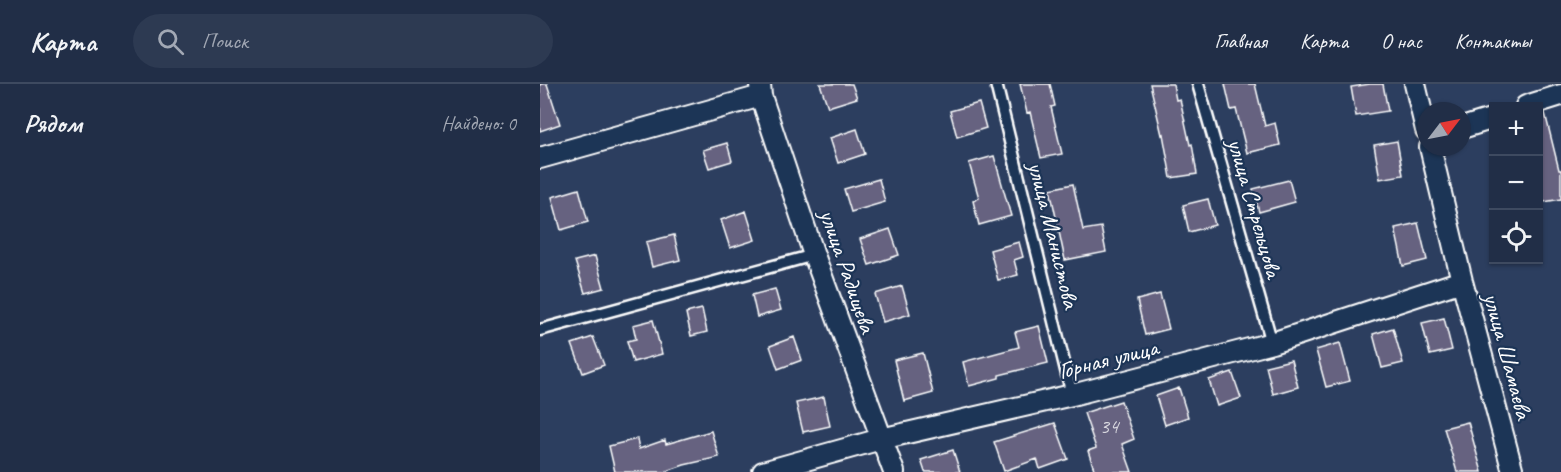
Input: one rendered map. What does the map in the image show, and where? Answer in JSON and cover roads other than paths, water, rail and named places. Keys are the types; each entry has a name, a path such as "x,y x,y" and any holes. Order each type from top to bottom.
{"street":[{"path":"1415,84 1419,102"},
{"path":"540,158 761,90"},
{"name":"улица Радищева","path":"761,90 814,255 894,472"},
{"path":"1539,102 1561,95"},
{"path":"1471,125 1489,120"},
{"name":"улица Шамаева","path":"1432,156 1462,281 1513,472"},
{"name":"Горная улица","path":"763,472 880,439 1072,395 1272,343 1462,281"}],"lane":[{"name":"улица Манистова","path":"996,84 1072,395"},
{"name":"улица Стрельцова","path":"1198,84 1272,343"},
{"path":"540,330 814,255"}]}
